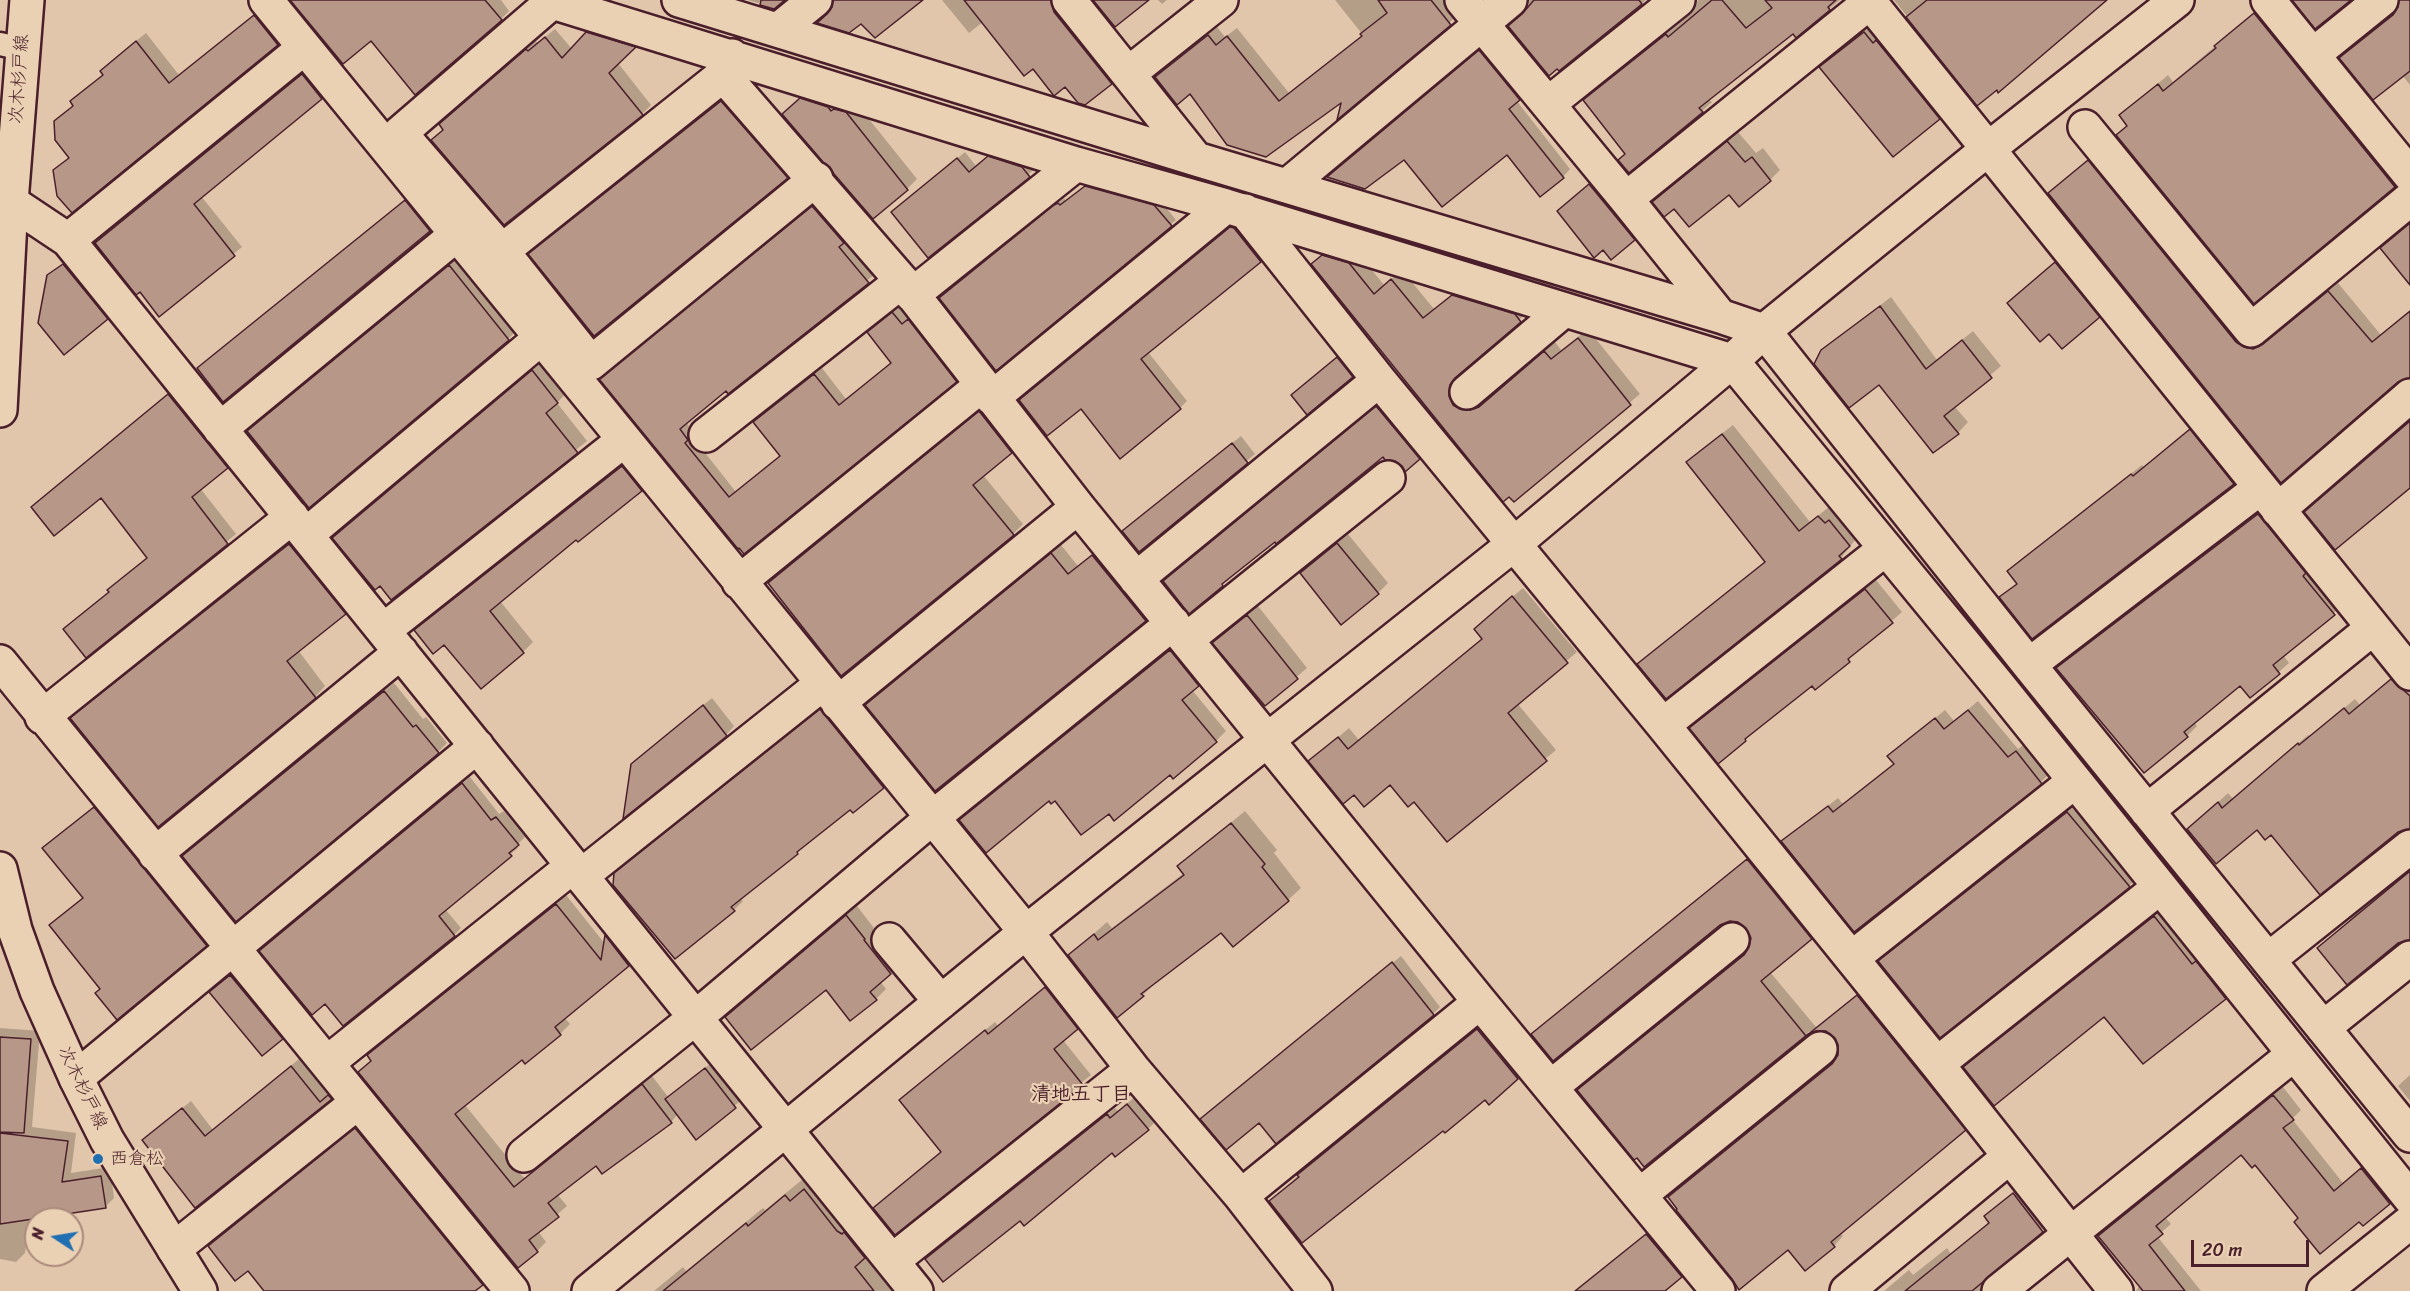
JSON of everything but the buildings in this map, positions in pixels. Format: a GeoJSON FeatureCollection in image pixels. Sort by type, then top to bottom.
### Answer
{"type":"FeatureCollection","features":[{"type":"Feature","properties":{"kind":"street","name":"次木杉戸線"},"geometry":{"type":"LineString","coordinates":[[0,410],[11,202],[11,47],[27,0]]}},
{"type":"Feature","properties":{"kind":"street"},"geometry":{"type":"LineString","coordinates":[[266,0],[1026,932],[1133,1069],[1240,1196],[1315,1291]]}},
{"type":"Feature","properties":{"kind":"street"},"geometry":{"type":"LineString","coordinates":[[679,0],[1764,331],[2029,665],[2410,1135]]}},
{"type":"Feature","properties":{"kind":"street"},"geometry":{"type":"LineString","coordinates":[[778,30],[815,0]]}},
{"type":"Feature","properties":{"kind":"street"},"geometry":{"type":"LineString","coordinates":[[1069,0],[1196,159]]}},
{"type":"Feature","properties":{"kind":"street"},"geometry":{"type":"LineString","coordinates":[[1128,74],[1221,0]]}},
{"type":"Feature","properties":{"kind":"street"},"geometry":{"type":"LineString","coordinates":[[1288,185],[1472,12],[1510,0]]}},
{"type":"Feature","properties":{"kind":"street"},"geometry":{"type":"LineString","coordinates":[[1548,104],[1678,0]]}},
{"type":"Feature","properties":{"kind":"street"},"geometry":{"type":"LineString","coordinates":[[589,1291],[1026,932],[1514,544],[1732,361],[1764,331],[1988,149],[2177,0]]}},
{"type":"Feature","properties":{"kind":"street"},"geometry":{"type":"LineString","coordinates":[[2268,0],[2410,175]]}},
{"type":"Feature","properties":{"kind":"street"},"geometry":{"type":"LineString","coordinates":[[2314,54],[2381,0]]}},
{"type":"Feature","properties":{"kind":"street"},"geometry":{"type":"LineString","coordinates":[[816,179],[591,363],[502,251],[399,133],[549,1],[728,66],[1236,208],[1732,361],[2410,1198]]}},
{"type":"Feature","properties":{"kind":"street"},"geometry":{"type":"LineString","coordinates":[[1626,199],[1879,4],[1988,149],[2410,673]]}},
{"type":"Feature","properties":{"kind":"street"},"geometry":{"type":"LineString","coordinates":[[1472,12],[1720,316]]}},
{"type":"Feature","properties":{"kind":"street"},"geometry":{"type":"LineString","coordinates":[[68,240],[304,48]]}},
{"type":"Feature","properties":{"kind":"street"},"geometry":{"type":"LineString","coordinates":[[728,66],[816,179],[907,288],[1078,507],[1480,1002],[1640,1195],[1711,1288]]}},
{"type":"Feature","properties":{"kind":"street"},"geometry":{"type":"LineString","coordinates":[[502,251],[728,66]]}},
{"type":"Feature","properties":{"kind":"street"},"geometry":{"type":"LineString","coordinates":[[2085,127],[2251,330],[2410,199]]}},
{"type":"Feature","properties":{"kind":"street"},"geometry":{"type":"LineString","coordinates":[[706,435],[1076,164]]}},
{"type":"Feature","properties":{"kind":"street"},"geometry":{"type":"LineString","coordinates":[[11,202],[68,240],[916,1291]]}},
{"type":"Feature","properties":{"kind":"street"},"geometry":{"type":"LineString","coordinates":[[1236,208],[1663,725],[1937,1064],[2116,1291]]}},
{"type":"Feature","properties":{"kind":"street"},"geometry":{"type":"LineString","coordinates":[[739,582],[987,391],[1236,208]]}},
{"type":"Feature","properties":{"kind":"street"},"geometry":{"type":"LineString","coordinates":[[220,429],[456,235]]}},
{"type":"Feature","properties":{"kind":"street"},"geometry":{"type":"LineString","coordinates":[[1467,392],[1564,310]]}},
{"type":"Feature","properties":{"kind":"street"},"geometry":{"type":"LineString","coordinates":[[42,717],[299,526],[540,338]]}},
{"type":"Feature","properties":{"kind":"street"},"geometry":{"type":"LineString","coordinates":[[1136,579],[1379,380]]}},
{"type":"Feature","properties":{"kind":"street"},"geometry":{"type":"LineString","coordinates":[[2029,665],[2269,499],[2410,396]]}},
{"type":"Feature","properties":{"kind":"street"},"geometry":{"type":"LineString","coordinates":[[155,854],[393,641],[624,440]]}},
{"type":"Feature","properties":{"kind":"street"},"geometry":{"type":"LineString","coordinates":[[524,1155],[695,1018],[932,818],[1388,478]]}},
{"type":"Feature","properties":{"kind":"street"},"geometry":{"type":"LineString","coordinates":[[327,1064],[577,871],[830,693],[1078,507]]}},
{"type":"Feature","properties":{"kind":"street"},"geometry":{"type":"LineString","coordinates":[[1663,725],[1884,549]]}},
{"type":"Feature","properties":{"kind":"street"},"geometry":{"type":"LineString","coordinates":[[2147,811],[2373,628]]}},
{"type":"Feature","properties":{"kind":"street"},"geometry":{"type":"LineString","coordinates":[[0,662],[42,717],[512,1291]]}},
{"type":"Feature","properties":{"kind":"street"},"geometry":{"type":"LineString","coordinates":[[76,1078],[477,746]]}},
{"type":"Feature","properties":{"kind":"street"},"geometry":{"type":"LineString","coordinates":[[1852,958],[2075,782]]}},
{"type":"Feature","properties":{"kind":"street"},"geometry":{"type":"LineString","coordinates":[[2268,960],[2410,847]]}},
{"type":"Feature","properties":{"kind":"street","name":"次木杉戸線"},"geometry":{"type":"LineString","coordinates":[[0,869],[15,930],[37,991],[76,1078],[107,1140],[200,1291]]}},
{"type":"Feature","properties":{"kind":"street"},"geometry":{"type":"LineString","coordinates":[[1937,1064],[2160,887]]}},
{"type":"Feature","properties":{"kind":"street"},"geometry":{"type":"LineString","coordinates":[[889,940],[940,1002]]}},
{"type":"Feature","properties":{"kind":"street"},"geometry":{"type":"LineString","coordinates":[[1551,1087],[1732,940]]}},
{"type":"Feature","properties":{"kind":"street"},"geometry":{"type":"LineString","coordinates":[[2323,1028],[2410,958]]}},
{"type":"Feature","properties":{"kind":"street"},"geometry":{"type":"LineString","coordinates":[[1240,1196],[1480,1002]]}},
{"type":"Feature","properties":{"kind":"street"},"geometry":{"type":"LineString","coordinates":[[1640,1195],[1820,1049]]}},
{"type":"Feature","properties":{"kind":"street"},"geometry":{"type":"LineString","coordinates":[[1998,1291],[2294,1054]]}},
{"type":"Feature","properties":{"kind":"street"},"geometry":{"type":"LineString","coordinates":[[892,1261],[1133,1069]]}},
{"type":"Feature","properties":{"kind":"street"},"geometry":{"type":"LineString","coordinates":[[174,1249],[358,1102]]}},
{"type":"Feature","properties":{"kind":"street"},"geometry":{"type":"LineString","coordinates":[[1847,1291],[2009,1157]]}},
{"type":"Feature","properties":{"kind":"street"},"geometry":{"type":"LineString","coordinates":[[2324,1291],[2410,1222]]}},
{"type":"Feature","properties":{"kind":"place","name":"西倉松"},"geometry":{"type":"Point","coordinates":[98,1159]}},
{"type":"Feature","properties":{"kind":"district","name":"清地五丁目"},"geometry":{"type":"Point","coordinates":[1081,1095]}}]}
